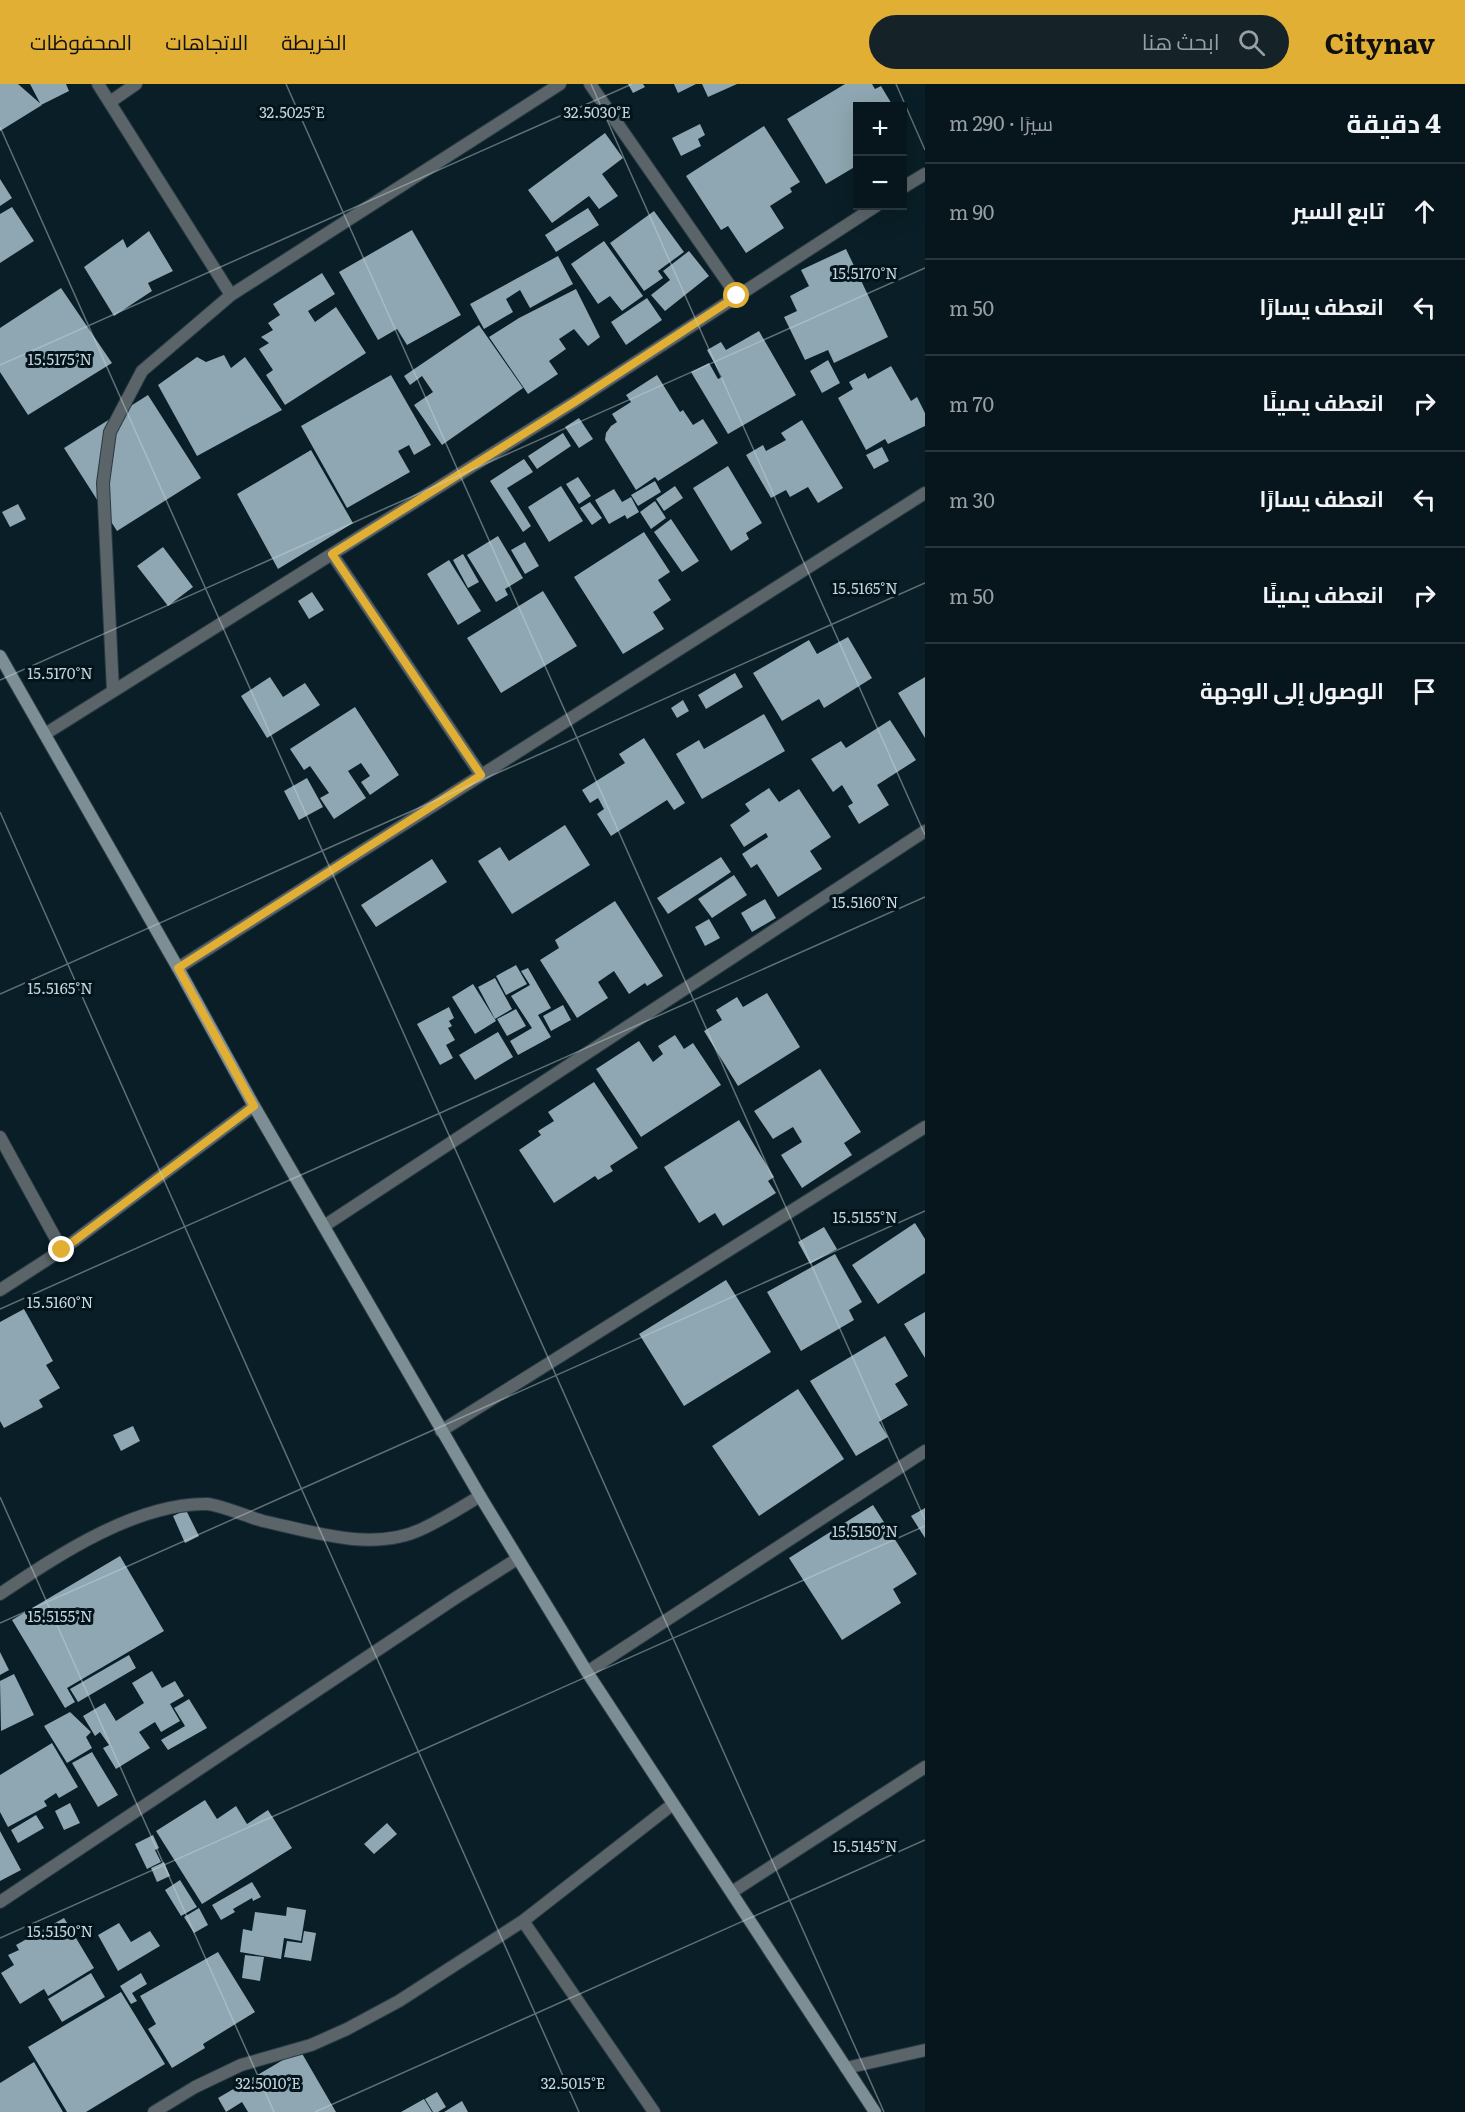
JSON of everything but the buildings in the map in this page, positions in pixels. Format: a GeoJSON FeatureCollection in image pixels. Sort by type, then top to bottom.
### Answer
{"type":"FeatureCollection","features":[{"type":"Feature","properties":{"kind":"street"},"geometry":{"type":"LineString","coordinates":[[98,84],[231,295]]}},
{"type":"Feature","properties":{"kind":"street"},"geometry":{"type":"LineString","coordinates":[[110,102],[136,84]]}},
{"type":"Feature","properties":{"kind":"street"},"geometry":{"type":"LineString","coordinates":[[113,691],[103,483],[110,432],[141,371],[231,295],[560,84]]}},
{"type":"Feature","properties":{"kind":"street"},"geometry":{"type":"LineString","coordinates":[[590,84],[737,296]]}},
{"type":"Feature","properties":{"kind":"street"},"geometry":{"type":"LineString","coordinates":[[907,185],[925,174]]}},
{"type":"Feature","properties":{"kind":"street"},"geometry":{"type":"LineString","coordinates":[[45,734],[576,401],[870,210]]}},
{"type":"Feature","properties":{"kind":"street"},"geometry":{"type":"LineString","coordinates":[[178,968],[925,493]]}},
{"type":"Feature","properties":{"kind":"street"},"geometry":{"type":"LineString","coordinates":[[332,554],[481,775]]}},
{"type":"Feature","properties":{"kind":"street"},"geometry":{"type":"LineString","coordinates":[[0,656],[254,1106],[517,1559],[587,1672],[874,2112]]}},
{"type":"Feature","properties":{"kind":"street"},"geometry":{"type":"LineString","coordinates":[[324,1226],[925,831]]}},
{"type":"Feature","properties":{"kind":"street"},"geometry":{"type":"LineString","coordinates":[[0,1290],[62,1250],[254,1106]]}},
{"type":"Feature","properties":{"kind":"street"},"geometry":{"type":"LineString","coordinates":[[441,1431],[925,1127]]}},
{"type":"Feature","properties":{"kind":"street"},"geometry":{"type":"LineString","coordinates":[[0,1137],[62,1250]]}},
{"type":"Feature","properties":{"kind":"street"},"geometry":{"type":"LineString","coordinates":[[587,1672],[925,1451]]}},
{"type":"Feature","properties":{"kind":"street"},"geometry":{"type":"LineString","coordinates":[[0,1594],[83,1541],[164,1510],[208,1504],[248,1517],[327,1536],[369,1539],[399,1537],[423,1529],[480,1497]]}},
{"type":"Feature","properties":{"kind":"street"},"geometry":{"type":"LineString","coordinates":[[0,1902],[517,1559]]}},
{"type":"Feature","properties":{"kind":"street"},"geometry":{"type":"LineString","coordinates":[[732,1892],[925,1767]]}},
{"type":"Feature","properties":{"kind":"street"},"geometry":{"type":"LineString","coordinates":[[154,2112],[195,2087],[241,2065],[311,2045],[399,2001],[523,1921],[673,1804]]}},
{"type":"Feature","properties":{"kind":"street"},"geometry":{"type":"LineString","coordinates":[[523,1921],[650,2111]]}},
{"type":"Feature","properties":{"kind":"street"},"geometry":{"type":"LineString","coordinates":[[846,2068],[925,2050]]}},
{"type":"Feature","properties":{"kind":"route"},"geometry":{"type":"LineString","coordinates":[[62,1250],[254,1106],[178,968],[481,775],[332,554],[576,401],[737,296]]}}]}
